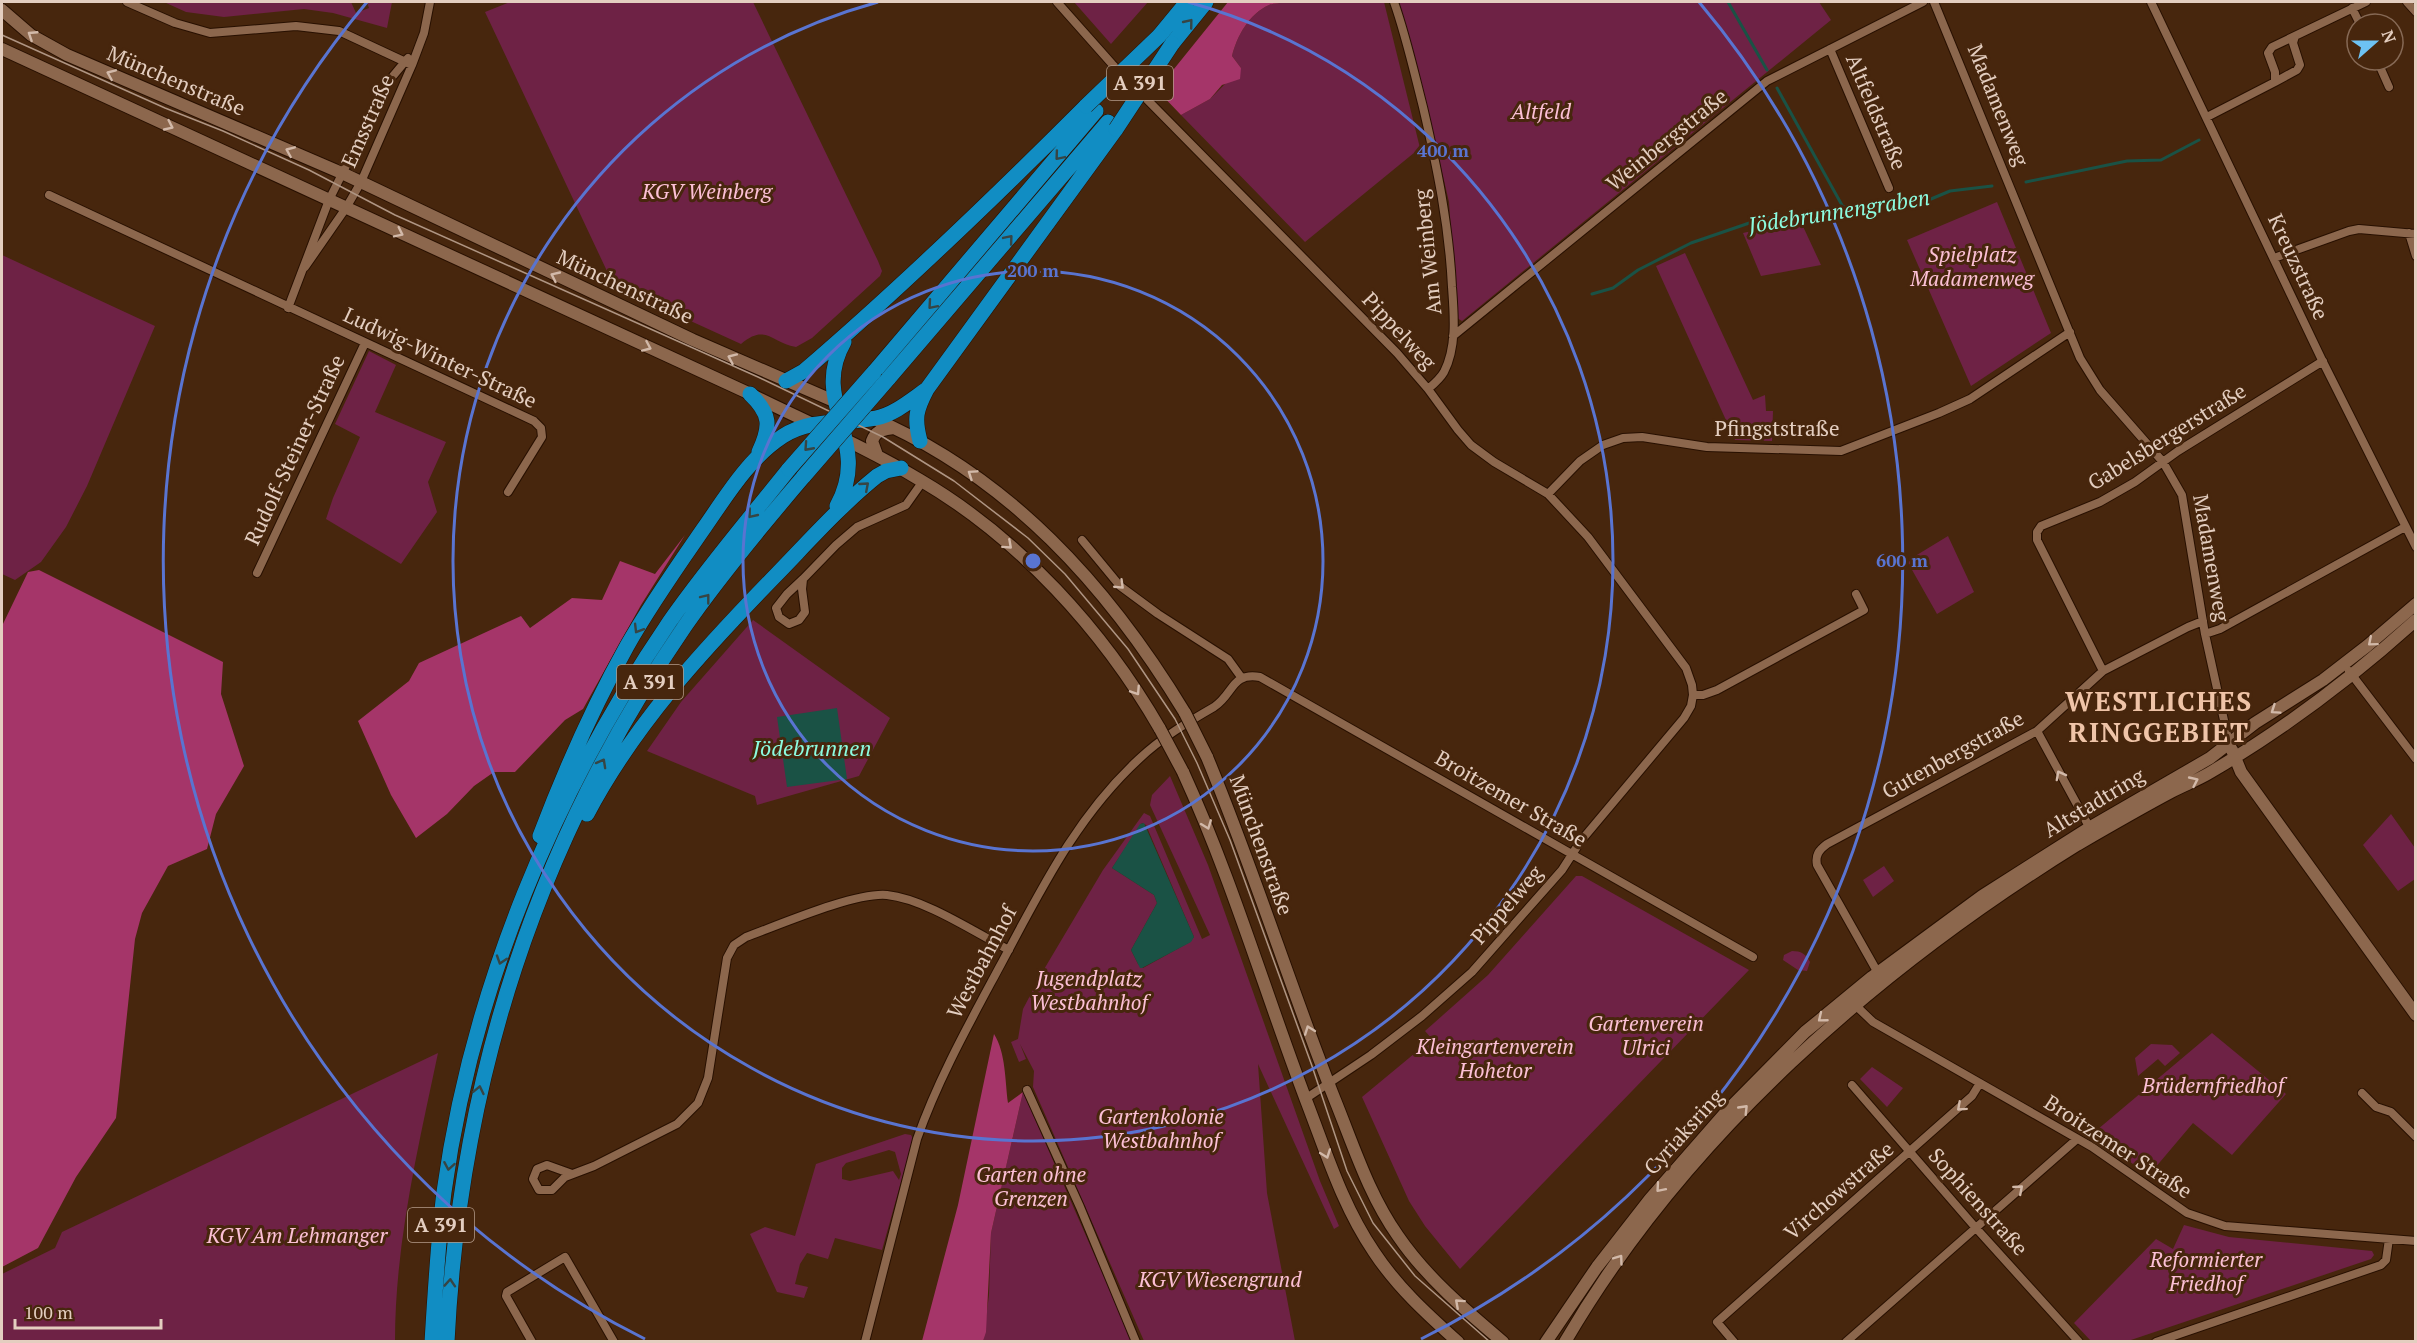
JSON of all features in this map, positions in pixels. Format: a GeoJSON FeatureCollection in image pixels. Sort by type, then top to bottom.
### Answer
{"type":"FeatureCollection","features":[{"type":"Feature","properties":{"kind":"highway","name":"A 391"},"geometry":{"type":"LineString","coordinates":[[1165,40],[1187,2]]}},
{"type":"Feature","properties":{"kind":"highway","name":"A 391"},"geometry":{"type":"LineString","coordinates":[[447,1341],[455,1234],[470,1134],[527,908],[603,760],[685,626],[881,375],[1165,40],[1206,2]]}},
{"type":"Feature","properties":{"kind":"highway"},"geometry":{"type":"LineString","coordinates":[[920,441],[915,423],[917,409],[927,389],[1102,117],[1165,40]]}},
{"type":"Feature","properties":{"kind":"highway"},"geometry":{"type":"LineString","coordinates":[[786,381],[804,371],[850,331],[990,203],[1102,117]]}},
{"type":"Feature","properties":{"kind":"highway"},"geometry":{"type":"LineString","coordinates":[[833,514],[849,478],[847,440],[835,402],[832,382],[835,357],[850,331]]}},
{"type":"Feature","properties":{"kind":"highway","name":"A 391"},"geometry":{"type":"LineString","coordinates":[[432,1341],[444,1192],[460,1109],[487,1005],[527,908],[563,807],[590,754],[670,621],[789,468],[881,375]]}},
{"type":"Feature","properties":{"kind":"highway"},"geometry":{"type":"LineString","coordinates":[[758,455],[788,433],[813,424],[874,419],[889,414],[927,389]]}},
{"type":"Feature","properties":{"kind":"highway"},"geometry":{"type":"LineString","coordinates":[[527,908],[527,868],[566,768],[608,684],[628,645],[675,570],[729,492],[758,455],[765,440],[768,421],[764,409],[750,394]]}},
{"type":"Feature","properties":{"kind":"highway"},"geometry":{"type":"LineString","coordinates":[[527,908],[601,788],[655,709],[711,642],[833,514],[877,476],[886,471],[901,468]]}},
{"type":"Feature","properties":{"kind":"main road","name":"Münchenstraße"},"geometry":{"type":"LineString","coordinates":[[2,10],[25,30],[67,55],[344,174],[528,263],[874,419],[920,441],[995,490],[1067,554],[1122,618],[1151,657],[1185,713],[1207,757],[1329,1085],[1376,1200],[1398,1237],[1436,1282],[1503,1341]]}},
{"type":"Feature","properties":{"kind":"main road","name":"Münchenstraße"},"geometry":{"type":"LineString","coordinates":[[2,49],[847,440],[923,481],[997,536],[1065,600],[1106,648],[1160,729],[1183,772],[1226,875],[1334,1176],[1370,1246],[1414,1302],[1458,1341]]}},
{"type":"Feature","properties":{"kind":"main road"},"geometry":{"type":"LineString","coordinates":[[877,455],[872,441],[874,436],[878,431],[893,428]]}},
{"type":"Feature","properties":{"kind":"main road","name":"Altstadtring"},"geometry":{"type":"LineString","coordinates":[[1882,978],[1983,896],[2210,758],[2229,742],[2348,669],[2415,603]]}},
{"type":"Feature","properties":{"kind":"main road","name":"Altstadtring"},"geometry":{"type":"LineString","coordinates":[[2092,831],[2234,758],[2415,620]]}},
{"type":"Feature","properties":{"kind":"main road","name":"Madamenweg"},"geometry":{"type":"LineString","coordinates":[[2229,742],[2241,772],[2415,1015]]}},
{"type":"Feature","properties":{"kind":"main road","name":"Cyriaksring"},"geometry":{"type":"LineString","coordinates":[[1546,1341],[1597,1267],[1688,1156],[1788,1047],[1882,978]]}},
{"type":"Feature","properties":{"kind":"main road","name":"Cyriaksring"},"geometry":{"type":"LineString","coordinates":[[1565,1341],[1618,1259],[1694,1164],[1749,1104],[1852,1002]]}},
{"type":"Feature","properties":{"kind":"street"},"geometry":{"type":"LineString","coordinates":[[127,2],[175,23],[210,33],[296,26],[339,31],[409,63]]}},
{"type":"Feature","properties":{"kind":"street","name":"Emsstraße"},"geometry":{"type":"LineString","coordinates":[[346,208],[361,182],[409,63],[419,46],[430,2]]}},
{"type":"Feature","properties":{"kind":"street","name":"Pippelweg"},"geometry":{"type":"LineString","coordinates":[[1057,2],[1112,64],[1387,343],[1428,389],[1471,445],[1494,462],[1548,494],[1588,537],[1680,657],[1690,677],[1693,694],[1691,706],[1684,718],[1571,854],[1562,870],[1508,933],[1458,985],[1422,1016],[1329,1085],[1305,1099]]}},
{"type":"Feature","properties":{"kind":"street","name":"Am Weinberg"},"geometry":{"type":"LineString","coordinates":[[1394,2],[1410,55],[1445,205],[1451,259],[1453,336],[1443,374],[1428,389]]}},
{"type":"Feature","properties":{"kind":"street","name":"Weinbergstraße"},"geometry":{"type":"LineString","coordinates":[[1453,336],[1767,81],[1923,2]]}},
{"type":"Feature","properties":{"kind":"street","name":"Madamenweg"},"geometry":{"type":"LineString","coordinates":[[1934,2],[2080,358],[2093,380],[2163,462],[2178,487],[2184,503],[2205,634],[2229,742]]}},
{"type":"Feature","properties":{"kind":"street","name":"Kreuzstraße"},"geometry":{"type":"LineString","coordinates":[[2151,2],[2415,547]]}},
{"type":"Feature","properties":{"kind":"street"},"geometry":{"type":"LineString","coordinates":[[2275,82],[2270,50],[2366,2]]}},
{"type":"Feature","properties":{"kind":"street"},"geometry":{"type":"LineString","coordinates":[[2407,2],[2415,12]]}},
{"type":"Feature","properties":{"kind":"street"},"geometry":{"type":"LineString","coordinates":[[2352,8],[2354,12]]}},
{"type":"Feature","properties":{"kind":"street"},"geometry":{"type":"LineString","coordinates":[[2207,117],[2297,70],[2300,65],[2293,43],[2295,36]]}},
{"type":"Feature","properties":{"kind":"street","name":"Altfeldstraße"},"geometry":{"type":"LineString","coordinates":[[1830,49],[1889,188]]}},
{"type":"Feature","properties":{"kind":"street","name":"Emsstraße"},"geometry":{"type":"LineString","coordinates":[[344,174],[388,81],[409,63]]}},
{"type":"Feature","properties":{"kind":"street"},"geometry":{"type":"LineString","coordinates":[[2382,72],[2389,87]]}},
{"type":"Feature","properties":{"kind":"street"},"geometry":{"type":"LineString","coordinates":[[288,308],[329,200],[344,174]]}},
{"type":"Feature","properties":{"kind":"street","name":"Ludwig-Winter-Straße"},"geometry":{"type":"LineString","coordinates":[[49,195],[539,424],[542,433],[538,446],[508,492]]}},
{"type":"Feature","properties":{"kind":"street"},"geometry":{"type":"LineString","coordinates":[[305,267],[346,208]]}},
{"type":"Feature","properties":{"kind":"street"},"geometry":{"type":"LineString","coordinates":[[2274,258],[2359,229],[2412,233],[2415,256]]}},
{"type":"Feature","properties":{"kind":"street","name":"Pfingststraße"},"geometry":{"type":"LineString","coordinates":[[1548,494],[1580,460],[1603,445],[1623,438],[1642,437],[1707,447],[1841,451],[1939,414],[1970,399],[2070,332]]}},
{"type":"Feature","properties":{"kind":"street","name":"Rudolf-Steiner-Straße"},"geometry":{"type":"LineString","coordinates":[[257,573],[365,343]]}},
{"type":"Feature","properties":{"kind":"street","name":"Gabelsbergerstraße"},"geometry":{"type":"LineString","coordinates":[[2103,671],[2037,540],[2037,532],[2046,523],[2109,497],[2323,361]]}},
{"type":"Feature","properties":{"kind":"street"},"geometry":{"type":"LineString","coordinates":[[803,579],[805,612],[799,620],[789,624],[779,617],[776,608],[787,594],[857,527],[906,505],[923,481]]}},
{"type":"Feature","properties":{"kind":"street"},"geometry":{"type":"LineString","coordinates":[[2205,634],[2220,629],[2405,528]]}},
{"type":"Feature","properties":{"kind":"street","name":"Broitzemer Straße"},"geometry":{"type":"LineString","coordinates":[[1082,540],[1120,585],[1158,614],[1228,659],[1245,676],[1260,677],[1753,957]]}},
{"type":"Feature","properties":{"kind":"street"},"geometry":{"type":"LineString","coordinates":[[1693,694],[1703,695],[1717,690],[1864,610],[1856,594]]}},
{"type":"Feature","properties":{"kind":"street","name":"Gutenbergstraße"},"geometry":{"type":"LineString","coordinates":[[1882,978],[1817,865],[1818,853],[1827,844],[2037,731],[2103,671],[2203,621]]}},
{"type":"Feature","properties":{"kind":"street"},"geometry":{"type":"LineString","coordinates":[[2348,669],[2415,759]]}},
{"type":"Feature","properties":{"kind":"street","name":"Westbahnhof"},"geometry":{"type":"LineString","coordinates":[[865,1341],[928,1108],[1061,853],[1114,785],[1140,757],[1217,705],[1245,676]]}},
{"type":"Feature","properties":{"kind":"street"},"geometry":{"type":"LineString","coordinates":[[2037,731],[2092,831]]}},
{"type":"Feature","properties":{"kind":"street"},"geometry":{"type":"LineString","coordinates":[[572,1173],[594,1166],[677,1124],[698,1103],[708,1078],[727,958],[734,945],[746,937],[857,898],[880,894],[922,904],[1009,950]]}},
{"type":"Feature","properties":{"kind":"street","name":"Broitzemer Straße"},"geometry":{"type":"LineString","coordinates":[[1852,1002],[1873,1022],[2077,1139],[2187,1213],[2224,1226],[2415,1241]]}},
{"type":"Feature","properties":{"kind":"street","name":"Virchowstraße"},"geometry":{"type":"LineString","coordinates":[[1734,1341],[1717,1322],[1910,1153],[1972,1096],[1980,1083]]}},
{"type":"Feature","properties":{"kind":"street","name":"Sophienstraße"},"geometry":{"type":"LineString","coordinates":[[1852,1085],[1975,1227],[2079,1341]]}},
{"type":"Feature","properties":{"kind":"street"},"geometry":{"type":"LineString","coordinates":[[1028,1090],[1136,1341]]}},
{"type":"Feature","properties":{"kind":"street"},"geometry":{"type":"LineString","coordinates":[[2362,1093],[2376,1107],[2391,1112],[2415,1137]]}},
{"type":"Feature","properties":{"kind":"street"},"geometry":{"type":"LineString","coordinates":[[1846,1341],[2077,1139]]}},
{"type":"Feature","properties":{"kind":"street"},"geometry":{"type":"LineString","coordinates":[[2156,1341],[2382,1265],[2386,1260],[2389,1239]]}},
{"type":"Feature","properties":{"kind":"street"},"geometry":{"type":"LineString","coordinates":[[532,1341],[506,1296],[507,1292],[565,1257],[614,1341]]}},
{"type":"Feature","properties":{"kind":"green space"},"geometry":{"type":"Polygon","coordinates":[[[164,2],[351,2],[356,13],[369,8],[367,2],[392,2],[387,28],[333,13],[304,9],[224,17],[186,12],[164,2]]]}},
{"type":"Feature","properties":{"kind":"green space","name":"KGV Weinberg"},"geometry":{"type":"Polygon","coordinates":[[[510,2],[753,2],[878,261],[882,271],[880,276],[812,338],[796,347],[763,335],[757,335],[741,344],[614,286],[485,12],[510,2]]]}},
{"type":"Feature","properties":{"kind":"green space"},"geometry":{"type":"Polygon","coordinates":[[[1074,2],[1148,2],[1111,44],[1074,2]]]}},
{"type":"Feature","properties":{"kind":"green space"},"geometry":{"type":"Polygon","coordinates":[[[1384,2],[1420,148],[1305,242],[1181,115],[1210,99],[1241,68],[1232,56],[1245,26],[1262,9],[1271,4],[1384,2]]]}},
{"type":"Feature","properties":{"kind":"green space","name":"Altfeld"},"geometry":{"type":"Polygon","coordinates":[[[1397,2],[1819,2],[1831,20],[1462,321],[1457,318],[1449,202],[1424,95],[1397,2]]]}},
{"type":"Feature","properties":{"kind":"green space","name":"Spielplatz Madamenweg"},"geometry":{"type":"Polygon","coordinates":[[[1997,202],[2051,333],[1971,386],[1907,240],[1997,202]]]}},
{"type":"Feature","properties":{"kind":"green space"},"geometry":{"type":"Polygon","coordinates":[[[1800,220],[1821,265],[1761,276],[1743,233],[1800,220]]]}},
{"type":"Feature","properties":{"kind":"green space"},"geometry":{"type":"Polygon","coordinates":[[[1685,253],[1753,400],[1765,395],[1766,411],[1773,411],[1772,441],[1735,440],[1656,266],[1685,253]]]}},
{"type":"Feature","properties":{"kind":"green space"},"geometry":{"type":"Polygon","coordinates":[[[2,255],[155,326],[87,486],[66,527],[41,562],[15,580],[2,574],[2,255]]]}},
{"type":"Feature","properties":{"kind":"green space"},"geometry":{"type":"Polygon","coordinates":[[[369,351],[396,365],[375,412],[446,442],[428,482],[437,512],[401,564],[326,519],[360,437],[335,424],[369,351]]]}},
{"type":"Feature","properties":{"kind":"green space"},"geometry":{"type":"Polygon","coordinates":[[[1948,536],[1974,592],[1937,614],[1907,561],[1948,536]]]}},
{"type":"Feature","properties":{"kind":"green space"},"geometry":{"type":"Polygon","coordinates":[[[753,620],[890,718],[859,776],[757,805],[755,796],[647,751],[681,702],[753,620]]]}},
{"type":"Feature","properties":{"kind":"green space"},"geometry":{"type":"Polygon","coordinates":[[[1170,776],[1208,865],[1320,1181],[1339,1226],[1334,1229],[1258,1064],[1267,1193],[1295,1341],[1144,1341],[1033,1087],[1034,1071],[1020,1044],[1026,1059],[1019,1062],[1011,1042],[1018,1039],[1023,1009],[1043,971],[1103,870],[1144,813],[1150,816],[1202,939],[1210,935],[1150,805],[1152,795],[1170,776]],[[1142,823],[1112,868],[1154,895],[1157,903],[1131,950],[1138,964],[1143,968],[1190,942],[1194,937],[1146,825],[1142,823]]]}},
{"type":"Feature","properties":{"kind":"green space"},"geometry":{"type":"Polygon","coordinates":[[[2391,814],[2415,848],[2415,879],[2398,891],[2363,845],[2391,814]]]}},
{"type":"Feature","properties":{"kind":"green space"},"geometry":{"type":"Polygon","coordinates":[[[1884,866],[1894,881],[1873,897],[1863,880],[1884,866]]]}},
{"type":"Feature","properties":{"kind":"green space","name":"Kleingartenverein Hohetor"},"geometry":{"type":"Polygon","coordinates":[[[1576,876],[1582,876],[1749,970],[1460,1269],[1425,1226],[1409,1201],[1362,1097],[1432,1039],[1425,1031],[1488,975],[1576,876]]]}},
{"type":"Feature","properties":{"kind":"green space"},"geometry":{"type":"Polygon","coordinates":[[[1792,951],[1801,952],[1807,957],[1810,962],[1807,971],[1798,970],[1783,960],[1784,955],[1792,951]]]}},
{"type":"Feature","properties":{"kind":"green space","name":"Brüdernfriedhof"},"geometry":{"type":"Polygon","coordinates":[[[2212,1033],[2286,1094],[2232,1155],[2193,1123],[2149,1175],[2091,1135],[2212,1033]]]}},
{"type":"Feature","properties":{"kind":"green space"},"geometry":{"type":"Polygon","coordinates":[[[2151,1044],[2172,1045],[2180,1053],[2165,1066],[2158,1059],[2138,1076],[2135,1058],[2151,1044]]]}},
{"type":"Feature","properties":{"kind":"green space","name":"KGV Am Lehmanger"},"geometry":{"type":"Polygon","coordinates":[[[438,1053],[403,1232],[395,1341],[2,1341],[2,1274],[55,1248],[62,1232],[438,1053]]]}},
{"type":"Feature","properties":{"kind":"green space"},"geometry":{"type":"Polygon","coordinates":[[[1872,1067],[1903,1088],[1887,1107],[1860,1079],[1872,1067]]]}},
{"type":"Feature","properties":{"kind":"green space","name":"Garten ohne Grenzen"},"geometry":{"type":"Polygon","coordinates":[[[1023,1092],[1132,1341],[983,1342],[989,1295],[991,1233],[1023,1092]]]}},
{"type":"Feature","properties":{"kind":"green space"},"geometry":{"type":"Polygon","coordinates":[[[905,1134],[911,1135],[913,1139],[882,1250],[835,1238],[828,1259],[807,1253],[800,1264],[795,1284],[808,1287],[804,1298],[777,1292],[750,1234],[765,1227],[795,1236],[816,1164],[905,1134]],[[889,1150],[846,1163],[842,1168],[842,1179],[850,1181],[893,1171],[899,1180],[901,1174],[895,1152],[889,1150]]]}},
{"type":"Feature","properties":{"kind":"green space","name":"Reformierter Friedhof"},"geometry":{"type":"Polygon","coordinates":[[[2184,1225],[2229,1237],[2372,1251],[2374,1255],[2371,1259],[2128,1341],[2091,1341],[2074,1323],[2156,1239],[2173,1249],[2184,1225]]]}},
{"type":"Feature","properties":{"kind":"shaded area"},"geometry":{"type":"Polygon","coordinates":[[[1228,2],[1283,2],[1271,4],[1255,14],[1241,33],[1232,56],[1241,68],[1240,79],[1222,85],[1210,99],[1181,115],[1157,90],[1228,2]]]}},
{"type":"Feature","properties":{"kind":"shaded area"},"geometry":{"type":"Polygon","coordinates":[[[685,535],[641,605],[583,709],[565,720],[515,772],[494,772],[474,786],[447,814],[416,838],[391,795],[358,721],[409,681],[419,663],[521,616],[530,628],[572,598],[602,600],[620,561],[655,574],[685,535]]]}},
{"type":"Feature","properties":{"kind":"shaded area"},"geometry":{"type":"Polygon","coordinates":[[[39,570],[223,662],[221,694],[244,766],[216,814],[207,849],[168,866],[142,913],[135,939],[116,1118],[76,1177],[38,1248],[2,1267],[2,626],[28,572],[39,570]]]}},
{"type":"Feature","properties":{"kind":"shaded area"},"geometry":{"type":"Polygon","coordinates":[[[994,1034],[1003,1058],[1008,1103],[1023,1092],[991,1233],[986,1332],[983,1341],[922,1341],[958,1205],[994,1034]]]}},
{"type":"Feature","properties":{"kind":"water","name":"Jödebrunnen"},"geometry":{"type":"Polygon","coordinates":[[[837,708],[847,779],[787,787],[777,717],[837,708]]]}},
{"type":"Feature","properties":{"kind":"water"},"geometry":{"type":"Polygon","coordinates":[[[1144,823],[1194,937],[1191,942],[1140,968],[1131,950],[1157,903],[1154,895],[1112,868],[1140,824],[1144,823]]]}},
{"type":"Feature","properties":{"kind":"waterway"},"geometry":{"type":"LineString","coordinates":[[1728,2],[1767,70]]}},
{"type":"Feature","properties":{"kind":"waterway"},"geometry":{"type":"LineString","coordinates":[[1777,88],[1843,207]]}},
{"type":"Feature","properties":{"kind":"waterway","name":"Jödebrunnengraben"},"geometry":{"type":"LineString","coordinates":[[2026,182],[2127,161],[2161,160],[2199,140]]}},
{"type":"Feature","properties":{"kind":"waterway","name":"Jödebrunnengraben"},"geometry":{"type":"LineString","coordinates":[[1592,294],[1613,288],[1638,270],[1691,243],[1761,219],[1843,207],[1931,199],[1950,191],[1992,186]]}},
{"type":"Feature","properties":{"kind":"tram line"},"geometry":{"type":"LineString","coordinates":[[2,35],[309,170],[395,215],[758,377],[883,437],[954,481],[1028,538],[1065,574],[1128,649],[1175,719],[1197,763],[1230,840],[1312,1066],[1347,1171],[1373,1223],[1415,1276],[1490,1342]]}},
{"type":"Feature","properties":{"kind":"district","name":"WESTLICHES RINGGEBIET"},"geometry":{"type":"Point","coordinates":[2159,718]}},
{"type":"Feature","properties":{"kind":"park label","name":"Jugendplatz Westbahnhof"},"geometry":{"type":"Point","coordinates":[1089,991]}},
{"type":"Feature","properties":{"kind":"park label","name":"Gartenverein Ulrici"},"geometry":{"type":"Point","coordinates":[1646,1036]}},
{"type":"Feature","properties":{"kind":"park label","name":"Gartenkolonie Westbahnhof"},"geometry":{"type":"Point","coordinates":[1161,1129]}},
{"type":"Feature","properties":{"kind":"park label","name":"KGV Wiesengrund"},"geometry":{"type":"Point","coordinates":[1220,1280]}}]}
